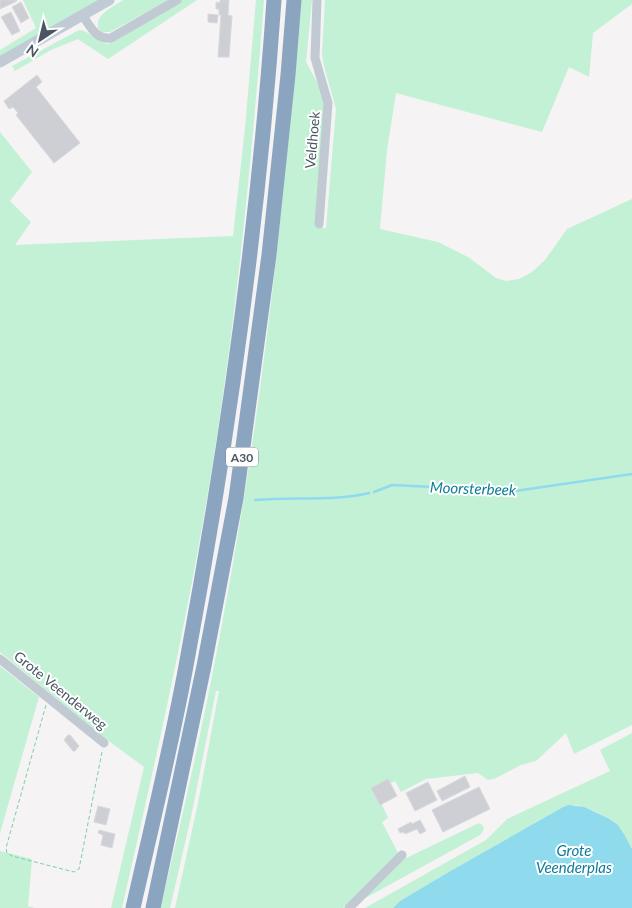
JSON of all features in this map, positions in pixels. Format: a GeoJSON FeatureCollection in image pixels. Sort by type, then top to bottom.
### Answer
{"type":"FeatureCollection","features":[{"type":"Feature","properties":{"kind":"highway","name":"A30"},"geometry":{"type":"LineString","coordinates":[[134,908],[188,658],[217,496],[250,252],[269,72],[274,0]]}},
{"type":"Feature","properties":{"kind":"highway","name":"A30"},"geometry":{"type":"LineString","coordinates":[[153,908],[204,666],[236,498],[269,255],[294,0]]}},
{"type":"Feature","properties":{"kind":"street"},"geometry":{"type":"LineString","coordinates":[[0,62],[109,0]]}},
{"type":"Feature","properties":{"kind":"street"},"geometry":{"type":"LineString","coordinates":[[83,16],[98,36],[104,39],[110,38],[177,0]]}},
{"type":"Feature","properties":{"kind":"street","name":"Veldhoek"},"geometry":{"type":"LineString","coordinates":[[317,0],[315,58],[328,103],[319,224]]}},
{"type":"Feature","properties":{"kind":"street","name":"Grote Veenderweg"},"geometry":{"type":"LineString","coordinates":[[0,659],[104,743]]}},
{"type":"Feature","properties":{"kind":"street"},"geometry":{"type":"LineString","coordinates":[[349,908],[402,855]]}},
{"type":"Feature","properties":{"kind":"path"},"geometry":{"type":"LineString","coordinates":[[48,697],[6,848],[7,853],[12,856],[74,872],[79,869],[104,743]]}},
{"type":"Feature","properties":{"kind":"green space"},"geometry":{"type":"Polygon","coordinates":[[[23,0],[102,0],[0,59],[0,50],[36,28],[23,0]]]}},
{"type":"Feature","properties":{"kind":"green space"},"geometry":{"type":"Polygon","coordinates":[[[123,0],[169,0],[110,32],[102,32],[98,28],[100,18],[106,11],[123,0]]]}},
{"type":"Feature","properties":{"kind":"green space"},"geometry":{"type":"Polygon","coordinates":[[[181,0],[197,0],[108,59],[78,39],[51,50],[15,71],[12,66],[79,30],[108,44],[181,0]]]}},
{"type":"Feature","properties":{"kind":"green space"},"geometry":{"type":"Polygon","coordinates":[[[256,0],[264,0],[253,128],[225,383],[205,510],[187,610],[122,908],[111,908],[144,767],[98,733],[0,652],[0,132],[32,172],[10,201],[31,222],[15,245],[233,236],[256,0]]]}},
{"type":"Feature","properties":{"kind":"green space"},"geometry":{"type":"Polygon","coordinates":[[[301,0],[312,0],[306,62],[318,84],[324,100],[326,113],[315,227],[326,228],[336,109],[322,54],[325,0],[632,0],[632,4],[593,33],[589,77],[569,67],[542,132],[396,93],[387,150],[380,229],[438,242],[468,257],[496,278],[506,281],[519,279],[532,272],[545,260],[567,229],[632,199],[632,725],[574,754],[566,733],[536,761],[521,765],[494,779],[488,780],[478,773],[426,779],[401,792],[395,781],[376,791],[388,818],[382,822],[398,853],[343,908],[175,908],[198,803],[219,691],[216,691],[191,817],[170,908],[160,908],[209,692],[248,473],[273,286],[301,0]]]}},
{"type":"Feature","properties":{"kind":"green space"},"geometry":{"type":"Polygon","coordinates":[[[0,666],[39,697],[0,833],[0,666]]]}},
{"type":"Feature","properties":{"kind":"green space"},"geometry":{"type":"Polygon","coordinates":[[[632,733],[632,849],[618,825],[608,818],[576,805],[563,807],[447,873],[400,901],[393,908],[365,908],[486,840],[507,819],[610,771],[600,750],[632,733]]]}},
{"type":"Feature","properties":{"kind":"green space"},"geometry":{"type":"Polygon","coordinates":[[[479,823],[484,829],[480,835],[360,901],[402,860],[479,823]]]}},
{"type":"Feature","properties":{"kind":"green space"},"geometry":{"type":"Polygon","coordinates":[[[0,851],[32,859],[28,906],[35,908],[0,908],[0,851]]]}},
{"type":"Feature","properties":{"kind":"water","name":"Grote Veenderplas"},"geometry":{"type":"Polygon","coordinates":[[[569,805],[584,807],[608,818],[618,825],[625,836],[632,849],[632,908],[393,908],[400,901],[447,873],[569,805]]]}},
{"type":"Feature","properties":{"kind":"building"},"geometry":{"type":"Polygon","coordinates":[[[0,0],[16,0],[17,1],[0,9],[0,0]]]}},
{"type":"Feature","properties":{"kind":"building"},"geometry":{"type":"Polygon","coordinates":[[[220,0],[229,0],[228,15],[232,16],[229,57],[218,57],[221,15],[219,15],[219,9],[216,9],[216,2],[220,3],[220,0]]]}},
{"type":"Feature","properties":{"kind":"building"},"geometry":{"type":"Polygon","coordinates":[[[21,2],[29,18],[21,23],[12,7],[21,2]]]}},
{"type":"Feature","properties":{"kind":"building"},"geometry":{"type":"Polygon","coordinates":[[[11,12],[20,31],[12,35],[1,17],[11,12]]]}},
{"type":"Feature","properties":{"kind":"building"},"geometry":{"type":"Polygon","coordinates":[[[208,14],[218,15],[217,23],[208,22],[208,14]]]}},
{"type":"Feature","properties":{"kind":"building"},"geometry":{"type":"Polygon","coordinates":[[[37,75],[42,82],[36,87],[80,143],[54,163],[16,115],[18,113],[13,107],[9,109],[4,101],[37,75]]]}},
{"type":"Feature","properties":{"kind":"building"},"geometry":{"type":"Polygon","coordinates":[[[68,735],[79,746],[75,751],[64,740],[68,735]]]}},
{"type":"Feature","properties":{"kind":"building"},"geometry":{"type":"Polygon","coordinates":[[[465,776],[470,787],[442,801],[437,791],[465,776]]]}},
{"type":"Feature","properties":{"kind":"building"},"geometry":{"type":"Polygon","coordinates":[[[388,779],[397,796],[380,805],[371,788],[388,779]]]}},
{"type":"Feature","properties":{"kind":"building"},"geometry":{"type":"Polygon","coordinates":[[[428,782],[437,800],[415,811],[406,793],[428,782]]]}},
{"type":"Feature","properties":{"kind":"building"},"geometry":{"type":"Polygon","coordinates":[[[479,787],[490,809],[443,832],[432,810],[479,787]]]}},
{"type":"Feature","properties":{"kind":"building"},"geometry":{"type":"Polygon","coordinates":[[[98,806],[110,809],[106,825],[94,822],[98,806]]]}},
{"type":"Feature","properties":{"kind":"building"},"geometry":{"type":"Polygon","coordinates":[[[420,820],[426,831],[420,834],[417,829],[405,834],[404,832],[400,833],[398,829],[411,822],[412,824],[420,820]]]}},
{"type":"Feature","properties":{"kind":"building"},"geometry":{"type":"Polygon","coordinates":[[[99,830],[115,834],[112,848],[101,845],[103,835],[98,833],[99,830]]]}},
{"type":"Feature","properties":{"kind":"waterway","name":"Moorsterbeek"},"geometry":{"type":"LineString","coordinates":[[374,492],[392,485],[515,491],[632,474]]}},
{"type":"Feature","properties":{"kind":"waterway","name":"Moorsterbeek"},"geometry":{"type":"LineString","coordinates":[[255,500],[326,498],[369,493]]}}]}
